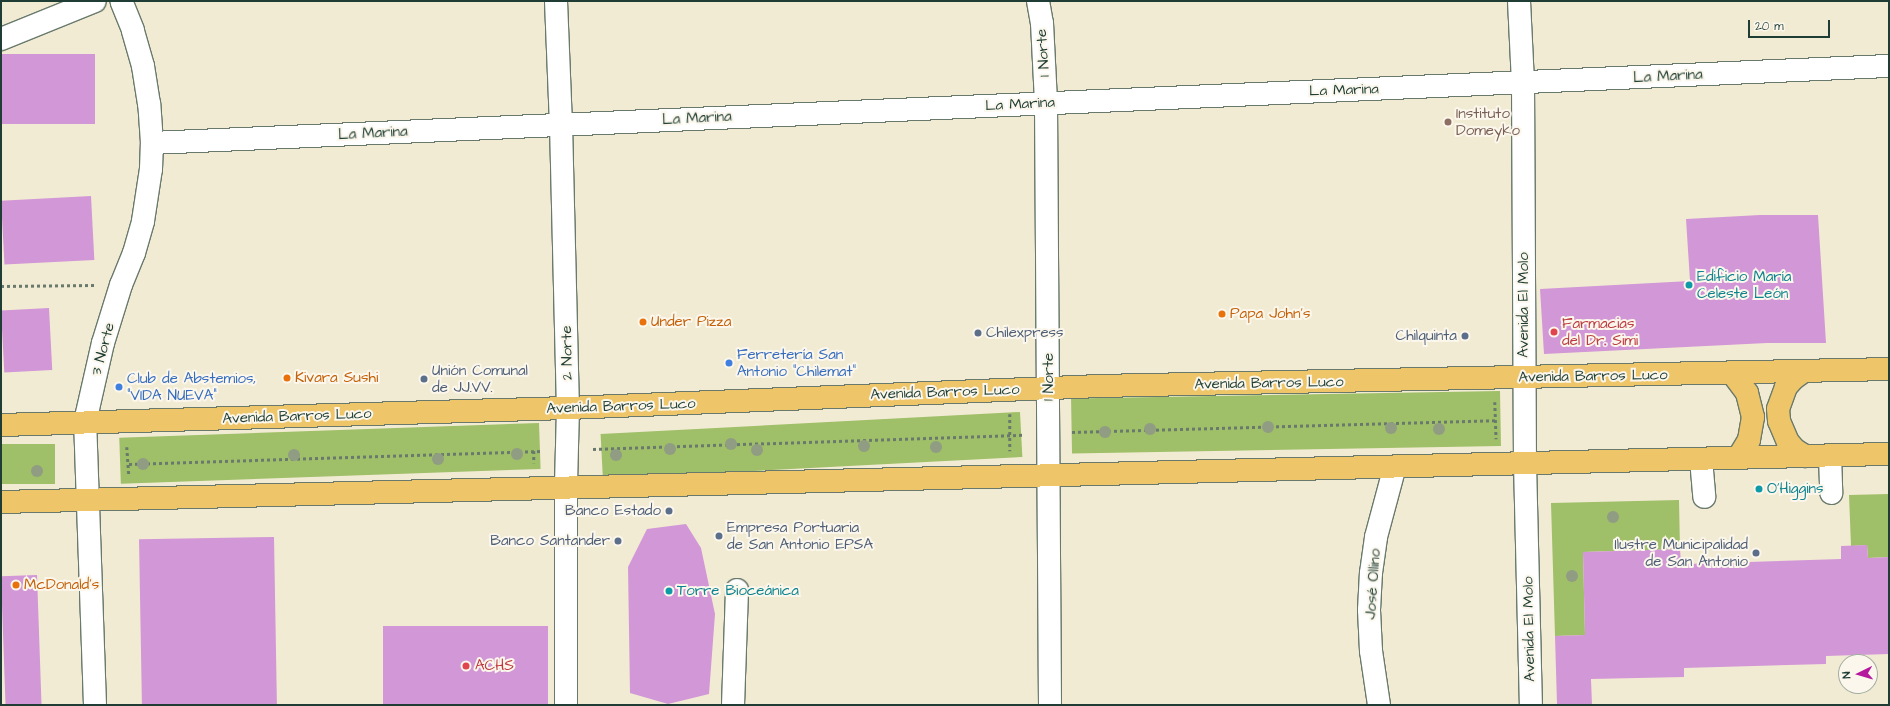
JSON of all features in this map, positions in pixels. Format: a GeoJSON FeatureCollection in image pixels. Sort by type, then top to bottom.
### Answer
{"type":"FeatureCollection","features":[{"type":"Feature","properties":{"kind":"main road","name":"Avenida Barros Luco"},"geometry":{"type":"LineString","coordinates":[[1,425],[568,408],[1049,388],[1889,369]]}},
{"type":"Feature","properties":{"kind":"main road"},"geometry":{"type":"LineString","coordinates":[[1804,371],[1794,378],[1786,387],[1778,409],[1779,422],[1788,442],[1795,450],[1805,456]]}},
{"type":"Feature","properties":{"kind":"main road"},"geometry":{"type":"LineString","coordinates":[[1732,373],[1748,393],[1753,417],[1749,440],[1738,458]]}},
{"type":"Feature","properties":{"kind":"main road"},"geometry":{"type":"LineString","coordinates":[[1,502],[1525,462],[1889,454]]}},
{"type":"Feature","properties":{"kind":"street"},"geometry":{"type":"LineString","coordinates":[[1,39],[95,1]]}},
{"type":"Feature","properties":{"kind":"street","name":"3 Norte"},"geometry":{"type":"LineString","coordinates":[[95,705],[85,422],[103,343],[121,285],[134,254],[143,221],[148,195],[152,143],[149,104],[143,66],[133,30],[121,1]]}},
{"type":"Feature","properties":{"kind":"street","name":"2 Norte"},"geometry":{"type":"LineString","coordinates":[[556,1],[561,124],[568,408],[566,487],[566,705]]}},
{"type":"Feature","properties":{"kind":"street","name":"1 Norte"},"geometry":{"type":"LineString","coordinates":[[1038,1],[1042,22],[1046,103],[1050,475],[1050,705]]}},
{"type":"Feature","properties":{"kind":"street","name":"Avenida El Molo"},"geometry":{"type":"LineString","coordinates":[[1519,1],[1523,82],[1525,462],[1531,705]]}},
{"type":"Feature","properties":{"kind":"street","name":"La Marina"},"geometry":{"type":"LineString","coordinates":[[152,143],[1889,66]]}},
{"type":"Feature","properties":{"kind":"street"},"geometry":{"type":"LineString","coordinates":[[1830,456],[1831,493]]}},
{"type":"Feature","properties":{"kind":"street"},"geometry":{"type":"LineString","coordinates":[[1701,459],[1704,497]]}},
{"type":"Feature","properties":{"kind":"street","name":"José Ollino"},"geometry":{"type":"LineString","coordinates":[[1379,705],[1371,651],[1369,610],[1371,573],[1376,537],[1395,466]]}},
{"type":"Feature","properties":{"kind":"street"},"geometry":{"type":"LineString","coordinates":[[734,705],[737,590]]}},
{"type":"Feature","properties":{"kind":"path"},"geometry":{"type":"LineString","coordinates":[[1,286],[121,285]]}},
{"type":"Feature","properties":{"kind":"path"},"geometry":{"type":"LineString","coordinates":[[1494,378],[1496,463]]}},
{"type":"Feature","properties":{"kind":"path"},"geometry":{"type":"LineString","coordinates":[[1010,390],[1011,476]]}},
{"type":"Feature","properties":{"kind":"path"},"geometry":{"type":"LineString","coordinates":[[128,464],[1495,420]]}},
{"type":"Feature","properties":{"kind":"path"},"geometry":{"type":"LineString","coordinates":[[126,421],[131,499]]}},
{"type":"Feature","properties":{"kind":"green space"},"geometry":{"type":"Polygon","coordinates":[[[1500,391],[1501,446],[1072,453],[1071,398],[1500,391]]]}},
{"type":"Feature","properties":{"kind":"green space"},"geometry":{"type":"Polygon","coordinates":[[[1020,412],[1022,457],[603,479],[601,434],[1020,412]]]}},
{"type":"Feature","properties":{"kind":"green space"},"geometry":{"type":"Polygon","coordinates":[[[539,423],[541,469],[121,484],[119,438],[539,423]]]}},
{"type":"Feature","properties":{"kind":"green space"},"geometry":{"type":"Polygon","coordinates":[[[1,444],[55,444],[55,484],[1,484],[1,444]]]}},
{"type":"Feature","properties":{"kind":"green space"},"geometry":{"type":"Polygon","coordinates":[[[1889,494],[1889,557],[1868,558],[1867,545],[1851,546],[1849,495],[1889,494]]]}},
{"type":"Feature","properties":{"kind":"green space"},"geometry":{"type":"Polygon","coordinates":[[[1679,500],[1680,549],[1583,552],[1585,635],[1555,636],[1551,503],[1679,500]]]}},
{"type":"Feature","properties":{"kind":"building"},"geometry":{"type":"Polygon","coordinates":[[[1,54],[95,54],[95,124],[1,124],[1,54]]]}},
{"type":"Feature","properties":{"kind":"building"},"geometry":{"type":"Polygon","coordinates":[[[91,196],[94,260],[4,265],[1,201],[91,196]]]}},
{"type":"Feature","properties":{"kind":"building","name":"Edificio María Celeste León"},"geometry":{"type":"Polygon","coordinates":[[[1760,215],[1818,215],[1826,343],[1767,343],[1544,354],[1540,289],[1690,281],[1686,219],[1760,215]]]}},
{"type":"Feature","properties":{"kind":"building"},"geometry":{"type":"Polygon","coordinates":[[[49,308],[52,370],[4,372],[1,311],[49,308]]]}},
{"type":"Feature","properties":{"kind":"building","name":"Torre Bioceánica"},"geometry":{"type":"Polygon","coordinates":[[[686,524],[701,548],[715,614],[709,694],[668,704],[630,693],[628,567],[647,529],[686,524]]]}},
{"type":"Feature","properties":{"kind":"building"},"geometry":{"type":"Polygon","coordinates":[[[274,537],[277,705],[142,705],[139,539],[274,537]]]}},
{"type":"Feature","properties":{"kind":"building"},"geometry":{"type":"Polygon","coordinates":[[[1867,545],[1868,558],[1889,557],[1889,654],[1838,654],[1838,656],[1826,656],[1826,664],[1684,668],[1684,677],[1591,679],[1592,705],[1557,705],[1555,636],[1585,635],[1583,552],[1680,549],[1681,564],[1685,564],[1841,559],[1841,546],[1867,545]]]}},
{"type":"Feature","properties":{"kind":"building"},"geometry":{"type":"Polygon","coordinates":[[[37,575],[42,705],[6,705],[1,576],[37,575]]]}},
{"type":"Feature","properties":{"kind":"building","name":"ACHS"},"geometry":{"type":"Polygon","coordinates":[[[383,626],[548,626],[548,705],[383,705],[383,626]]]}},
{"type":"Feature","properties":{"kind":"place","name":"Instituto Domeyko"},"geometry":{"type":"Point","coordinates":[1448,122]}},
{"type":"Feature","properties":{"kind":"place","name":"Edificio María Celeste León"},"geometry":{"type":"Point","coordinates":[1689,285]}},
{"type":"Feature","properties":{"kind":"place","name":"Papa John's"},"geometry":{"type":"Point","coordinates":[1222,314]}},
{"type":"Feature","properties":{"kind":"place","name":"Under Pizza"},"geometry":{"type":"Point","coordinates":[643,322]}},
{"type":"Feature","properties":{"kind":"place","name":"Farmacias del Dr. Simi"},"geometry":{"type":"Point","coordinates":[1554,332]}},
{"type":"Feature","properties":{"kind":"place","name":"Chilexpress"},"geometry":{"type":"Point","coordinates":[978,333]}},
{"type":"Feature","properties":{"kind":"place","name":"Chilquinta"},"geometry":{"type":"Point","coordinates":[1465,336]}},
{"type":"Feature","properties":{"kind":"place","name":"Ferretería San Antonio \"Chilemat\""},"geometry":{"type":"Point","coordinates":[729,363]}},
{"type":"Feature","properties":{"kind":"place","name":"Kivara Sushi"},"geometry":{"type":"Point","coordinates":[287,378]}},
{"type":"Feature","properties":{"kind":"place","name":"Unión Comunal de JJ.VV."},"geometry":{"type":"Point","coordinates":[424,379]}},
{"type":"Feature","properties":{"kind":"place","name":"Club de Abstemios, \"VIDA NUEVA\""},"geometry":{"type":"Point","coordinates":[119,387]}},
{"type":"Feature","properties":{"kind":"place","name":"O'Higgins"},"geometry":{"type":"Point","coordinates":[1759,489]}},
{"type":"Feature","properties":{"kind":"place","name":"Banco Estado"},"geometry":{"type":"Point","coordinates":[669,511]}},
{"type":"Feature","properties":{"kind":"place","name":"Empresa Portuaria de San Antonio EPSA"},"geometry":{"type":"Point","coordinates":[719,536]}},
{"type":"Feature","properties":{"kind":"place","name":"Banco Santander"},"geometry":{"type":"Point","coordinates":[618,541]}},
{"type":"Feature","properties":{"kind":"place","name":"Ilustre Municipalidad de San Antonio"},"geometry":{"type":"Point","coordinates":[1756,553]}},
{"type":"Feature","properties":{"kind":"place","name":"McDonald's"},"geometry":{"type":"Point","coordinates":[16,585]}},
{"type":"Feature","properties":{"kind":"place","name":"Torre Bioceánica"},"geometry":{"type":"Point","coordinates":[669,591]}},
{"type":"Feature","properties":{"kind":"place","name":"ACHS"},"geometry":{"type":"Point","coordinates":[466,666]}}]}
